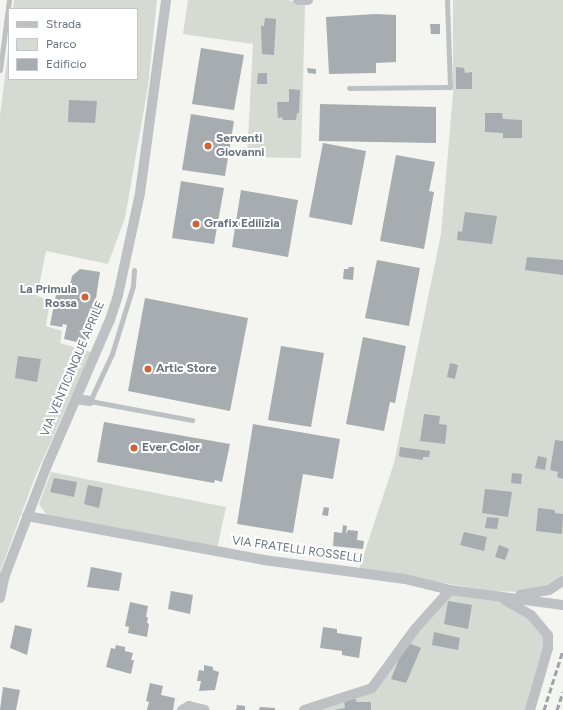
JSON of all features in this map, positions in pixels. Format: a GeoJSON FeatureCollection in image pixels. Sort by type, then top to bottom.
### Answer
{"type":"FeatureCollection","features":[{"type":"Feature","properties":{"kind":"street","name":"VIA VENTICINQUE APRILE"},"geometry":{"type":"LineString","coordinates":[[0,598],[5,575],[27,516],[110,320],[131,241],[166,0]]}},
{"type":"Feature","properties":{"kind":"street"},"geometry":{"type":"LineString","coordinates":[[298,0],[308,0]]}},
{"type":"Feature","properties":{"kind":"street"},"geometry":{"type":"LineString","coordinates":[[76,398],[90,401]]}},
{"type":"Feature","properties":{"kind":"street","name":"VIA FRATELLI ROSSELLI"},"geometry":{"type":"LineString","coordinates":[[27,516],[264,560],[405,579],[450,590],[563,605]]}},
{"type":"Feature","properties":{"kind":"street"},"geometry":{"type":"LineString","coordinates":[[492,595],[523,595],[549,590],[563,581]]}},
{"type":"Feature","properties":{"kind":"street"},"geometry":{"type":"LineString","coordinates":[[304,710],[372,688],[416,628],[450,590]]}},
{"type":"Feature","properties":{"kind":"street"},"geometry":{"type":"LineString","coordinates":[[492,595],[521,607],[542,624],[548,635],[548,648],[530,710]]}},
{"type":"Feature","properties":{"kind":"street"},"geometry":{"type":"LineString","coordinates":[[182,710],[189,706],[205,710]]}},
{"type":"Feature","properties":{"kind":"lane"},"geometry":{"type":"LineString","coordinates":[[0,70],[9,0]]}},
{"type":"Feature","properties":{"kind":"lane"},"geometry":{"type":"LineString","coordinates":[[349,88],[450,86],[447,0]]}},
{"type":"Feature","properties":{"kind":"lane"},"geometry":{"type":"LineString","coordinates":[[134,270],[133,286],[112,354],[90,401],[192,420]]}},
{"type":"Feature","properties":{"kind":"green space"},"geometry":{"type":"Polygon","coordinates":[[[14,0],[157,0],[148,86],[125,218],[108,264],[46,251],[37,296],[50,300],[46,326],[62,331],[60,343],[91,352],[35,477],[0,572],[0,116],[8,51],[8,80],[138,80],[138,8],[13,8],[14,0]]]}},
{"type":"Feature","properties":{"kind":"green space"},"geometry":{"type":"Polygon","coordinates":[[[188,0],[288,0],[305,5],[301,158],[247,157],[253,44],[183,34],[188,0]]]}},
{"type":"Feature","properties":{"kind":"green space"},"geometry":{"type":"Polygon","coordinates":[[[453,0],[563,0],[563,574],[558,581],[524,592],[492,591],[359,569],[394,463],[441,234],[453,94],[453,0]]]}},
{"type":"Feature","properties":{"kind":"green space"},"geometry":{"type":"Polygon","coordinates":[[[51,472],[226,507],[217,549],[48,517],[39,504],[51,472]]]}},
{"type":"Feature","properties":{"kind":"green space"},"geometry":{"type":"Polygon","coordinates":[[[451,593],[491,598],[520,610],[545,636],[545,648],[527,710],[314,710],[363,696],[451,593]]]}},
{"type":"Feature","properties":{"kind":"building"},"geometry":{"type":"Polygon","coordinates":[[[376,14],[396,15],[396,62],[376,63],[376,73],[329,74],[326,17],[376,14]]]}},
{"type":"Feature","properties":{"kind":"building"},"geometry":{"type":"Polygon","coordinates":[[[265,18],[276,19],[274,55],[262,54],[261,26],[264,26],[265,18]]]}},
{"type":"Feature","properties":{"kind":"building"},"geometry":{"type":"Polygon","coordinates":[[[430,24],[440,24],[440,34],[431,34],[430,24]]]}},
{"type":"Feature","properties":{"kind":"building"},"geometry":{"type":"Polygon","coordinates":[[[201,48],[244,55],[234,110],[192,104],[201,48]]]}},
{"type":"Feature","properties":{"kind":"building"},"geometry":{"type":"Polygon","coordinates":[[[456,67],[464,68],[465,73],[472,72],[472,89],[456,89],[456,67]]]}},
{"type":"Feature","properties":{"kind":"building"},"geometry":{"type":"Polygon","coordinates":[[[307,68],[316,69],[316,74],[308,73],[307,68]]]}},
{"type":"Feature","properties":{"kind":"building"},"geometry":{"type":"Polygon","coordinates":[[[258,73],[267,73],[267,84],[257,84],[258,73]]]}},
{"type":"Feature","properties":{"kind":"building"},"geometry":{"type":"Polygon","coordinates":[[[289,89],[300,90],[299,113],[297,113],[296,120],[283,120],[282,117],[278,118],[277,102],[289,102],[289,89]]]}},
{"type":"Feature","properties":{"kind":"building"},"geometry":{"type":"Polygon","coordinates":[[[69,100],[97,101],[95,123],[68,122],[69,100]]]}},
{"type":"Feature","properties":{"kind":"building"},"geometry":{"type":"Polygon","coordinates":[[[320,104],[436,107],[436,143],[319,141],[320,104]]]}},
{"type":"Feature","properties":{"kind":"building"},"geometry":{"type":"Polygon","coordinates":[[[485,113],[502,113],[503,119],[522,120],[522,138],[503,138],[503,133],[485,132],[485,113]]]}},
{"type":"Feature","properties":{"kind":"building","name":"Serventi Giovanni"},"geometry":{"type":"Polygon","coordinates":[[[191,114],[234,121],[225,176],[182,170],[191,114]]]}},
{"type":"Feature","properties":{"kind":"building"},"geometry":{"type":"Polygon","coordinates":[[[323,143],[366,151],[352,225],[309,217],[323,143]]]}},
{"type":"Feature","properties":{"kind":"building"},"geometry":{"type":"Polygon","coordinates":[[[396,155],[435,162],[429,191],[434,192],[424,249],[380,241],[396,155]]]}},
{"type":"Feature","properties":{"kind":"building","name":"Grafix Edilizia"},"geometry":{"type":"Polygon","coordinates":[[[181,181],[224,188],[214,244],[172,238],[181,181]]]}},
{"type":"Feature","properties":{"kind":"building"},"geometry":{"type":"Polygon","coordinates":[[[241,190],[298,200],[288,257],[232,247],[241,190]]]}},
{"type":"Feature","properties":{"kind":"building"},"geometry":{"type":"Polygon","coordinates":[[[465,212],[497,216],[492,244],[457,240],[458,231],[462,232],[465,212]]]}},
{"type":"Feature","properties":{"kind":"building"},"geometry":{"type":"Polygon","coordinates":[[[527,257],[563,260],[563,275],[525,270],[527,257]]]}},
{"type":"Feature","properties":{"kind":"building"},"geometry":{"type":"Polygon","coordinates":[[[377,260],[420,268],[409,326],[365,318],[377,260]]]}},
{"type":"Feature","properties":{"kind":"building"},"geometry":{"type":"Polygon","coordinates":[[[349,267],[354,267],[353,280],[343,279],[344,269],[348,269],[349,267]]]}},
{"type":"Feature","properties":{"kind":"building"},"geometry":{"type":"Polygon","coordinates":[[[80,269],[100,272],[95,304],[101,305],[91,333],[87,332],[85,344],[64,339],[67,325],[63,324],[62,327],[50,325],[56,295],[53,295],[54,289],[68,294],[72,276],[80,269]]]}},
{"type":"Feature","properties":{"kind":"building"},"geometry":{"type":"Polygon","coordinates":[[[145,298],[248,318],[230,411],[128,391],[145,298]]]}},
{"type":"Feature","properties":{"kind":"building"},"geometry":{"type":"Polygon","coordinates":[[[363,337],[406,346],[395,403],[390,402],[384,431],[346,424],[363,337]]]}},
{"type":"Feature","properties":{"kind":"building"},"geometry":{"type":"Polygon","coordinates":[[[281,346],[324,353],[311,427],[268,420],[281,346]]]}},
{"type":"Feature","properties":{"kind":"building"},"geometry":{"type":"Polygon","coordinates":[[[18,356],[41,359],[37,382],[15,378],[18,356]]]}},
{"type":"Feature","properties":{"kind":"building"},"geometry":{"type":"Polygon","coordinates":[[[450,363],[458,365],[455,379],[447,377],[450,363]]]}},
{"type":"Feature","properties":{"kind":"building"},"geometry":{"type":"Polygon","coordinates":[[[424,414],[440,416],[439,424],[447,425],[445,444],[420,441],[424,414]]]}},
{"type":"Feature","properties":{"kind":"building"},"geometry":{"type":"Polygon","coordinates":[[[104,422],[230,444],[222,482],[215,480],[214,483],[97,462],[104,422]]]}},
{"type":"Feature","properties":{"kind":"building"},"geometry":{"type":"Polygon","coordinates":[[[253,424],[340,439],[333,479],[303,474],[293,533],[237,524],[253,424]]]}},
{"type":"Feature","properties":{"kind":"building"},"geometry":{"type":"Polygon","coordinates":[[[555,440],[563,441],[563,479],[557,477],[558,472],[550,470],[555,440]]]}},
{"type":"Feature","properties":{"kind":"building"},"geometry":{"type":"Polygon","coordinates":[[[400,447],[430,451],[429,457],[423,457],[423,460],[399,456],[400,447]]]}},
{"type":"Feature","properties":{"kind":"building"},"geometry":{"type":"Polygon","coordinates":[[[538,456],[547,458],[545,470],[535,468],[538,456]]]}},
{"type":"Feature","properties":{"kind":"building"},"geometry":{"type":"Polygon","coordinates":[[[512,473],[522,474],[521,484],[511,483],[512,473]]]}},
{"type":"Feature","properties":{"kind":"building"},"geometry":{"type":"Polygon","coordinates":[[[54,478],[77,482],[74,497],[50,492],[54,478]]]}},
{"type":"Feature","properties":{"kind":"building"},"geometry":{"type":"Polygon","coordinates":[[[88,485],[103,488],[99,508],[84,504],[88,485]]]}},
{"type":"Feature","properties":{"kind":"building"},"geometry":{"type":"Polygon","coordinates":[[[485,489],[512,492],[508,517],[482,513],[485,489]]]}},
{"type":"Feature","properties":{"kind":"building"},"geometry":{"type":"Polygon","coordinates":[[[324,507],[329,508],[328,516],[322,515],[324,507]]]}},
{"type":"Feature","properties":{"kind":"building"},"geometry":{"type":"Polygon","coordinates":[[[538,508],[555,510],[555,513],[563,514],[562,534],[536,531],[538,508]]]}},
{"type":"Feature","properties":{"kind":"building"},"geometry":{"type":"Polygon","coordinates":[[[487,517],[499,518],[497,529],[485,528],[487,517]]]}},
{"type":"Feature","properties":{"kind":"building"},"geometry":{"type":"Polygon","coordinates":[[[343,525],[347,526],[346,534],[348,530],[358,531],[357,540],[364,541],[363,549],[333,546],[334,532],[342,533],[343,525]]]}},
{"type":"Feature","properties":{"kind":"building"},"geometry":{"type":"Polygon","coordinates":[[[464,532],[487,537],[484,551],[460,545],[464,532]]]}},
{"type":"Feature","properties":{"kind":"building"},"geometry":{"type":"Polygon","coordinates":[[[499,545],[509,549],[505,560],[495,557],[499,545]]]}},
{"type":"Feature","properties":{"kind":"building"},"geometry":{"type":"Polygon","coordinates":[[[91,567],[122,573],[119,591],[87,587],[91,567]]]}},
{"type":"Feature","properties":{"kind":"building"},"geometry":{"type":"Polygon","coordinates":[[[171,591],[193,595],[190,614],[168,609],[171,591]]]}},
{"type":"Feature","properties":{"kind":"building"},"geometry":{"type":"Polygon","coordinates":[[[448,601],[472,605],[468,629],[444,624],[448,601]]]}},
{"type":"Feature","properties":{"kind":"building"},"geometry":{"type":"Polygon","coordinates":[[[130,602],[148,606],[146,617],[148,617],[147,623],[149,624],[147,637],[128,633],[129,627],[125,626],[130,602]]]}},
{"type":"Feature","properties":{"kind":"building"},"geometry":{"type":"Polygon","coordinates":[[[15,625],[32,629],[27,655],[10,648],[15,625]]]}},
{"type":"Feature","properties":{"kind":"building"},"geometry":{"type":"Polygon","coordinates":[[[323,627],[337,629],[337,633],[362,637],[359,658],[342,655],[342,651],[320,648],[323,627]]]}},
{"type":"Feature","properties":{"kind":"building"},"geometry":{"type":"Polygon","coordinates":[[[434,632],[460,638],[458,650],[432,645],[434,632]]]}},
{"type":"Feature","properties":{"kind":"building"},"geometry":{"type":"Polygon","coordinates":[[[406,642],[421,648],[406,683],[391,679],[406,642]]]}},
{"type":"Feature","properties":{"kind":"building"},"geometry":{"type":"Polygon","coordinates":[[[116,645],[125,647],[125,651],[133,653],[131,660],[134,660],[131,674],[106,667],[111,648],[115,649],[116,645]]]}},
{"type":"Feature","properties":{"kind":"building"},"geometry":{"type":"Polygon","coordinates":[[[204,665],[213,667],[213,670],[219,672],[215,690],[199,691],[201,681],[197,681],[199,670],[204,671],[204,665]]]}},
{"type":"Feature","properties":{"kind":"building"},"geometry":{"type":"Polygon","coordinates":[[[150,683],[163,686],[161,695],[175,698],[173,710],[147,710],[149,702],[146,701],[150,683]]]}},
{"type":"Feature","properties":{"kind":"building"},"geometry":{"type":"Polygon","coordinates":[[[3,687],[20,690],[16,710],[0,710],[3,687]]]}},
{"type":"Feature","properties":{"kind":"building"},"geometry":{"type":"Polygon","coordinates":[[[356,699],[356,702],[371,702],[371,710],[334,710],[345,708],[344,700],[356,699]]]}},
{"type":"Feature","properties":{"kind":"building"},"geometry":{"type":"Polygon","coordinates":[[[237,705],[245,706],[245,710],[236,710],[237,705]]]}},
{"type":"Feature","properties":{"kind":"building"},"geometry":{"type":"Polygon","coordinates":[[[260,707],[275,708],[275,710],[259,710],[260,707]]]}},
{"type":"Feature","properties":{"kind":"railway"},"geometry":{"type":"LineString","coordinates":[[544,710],[563,650]]}},
{"type":"Feature","properties":{"kind":"railway"},"geometry":{"type":"LineString","coordinates":[[557,710],[563,692]]}},
{"type":"Feature","properties":{"kind":"place","name":"Serventi Giovanni"},"geometry":{"type":"Point","coordinates":[208,146]}},
{"type":"Feature","properties":{"kind":"place","name":"Grafix Edilizia"},"geometry":{"type":"Point","coordinates":[196,224]}},
{"type":"Feature","properties":{"kind":"place","name":"La Primula Rossa"},"geometry":{"type":"Point","coordinates":[85,297]}},
{"type":"Feature","properties":{"kind":"place","name":"Artic Store"},"geometry":{"type":"Point","coordinates":[148,369]}},
{"type":"Feature","properties":{"kind":"place","name":"Ever Color"},"geometry":{"type":"Point","coordinates":[134,448]}}]}
